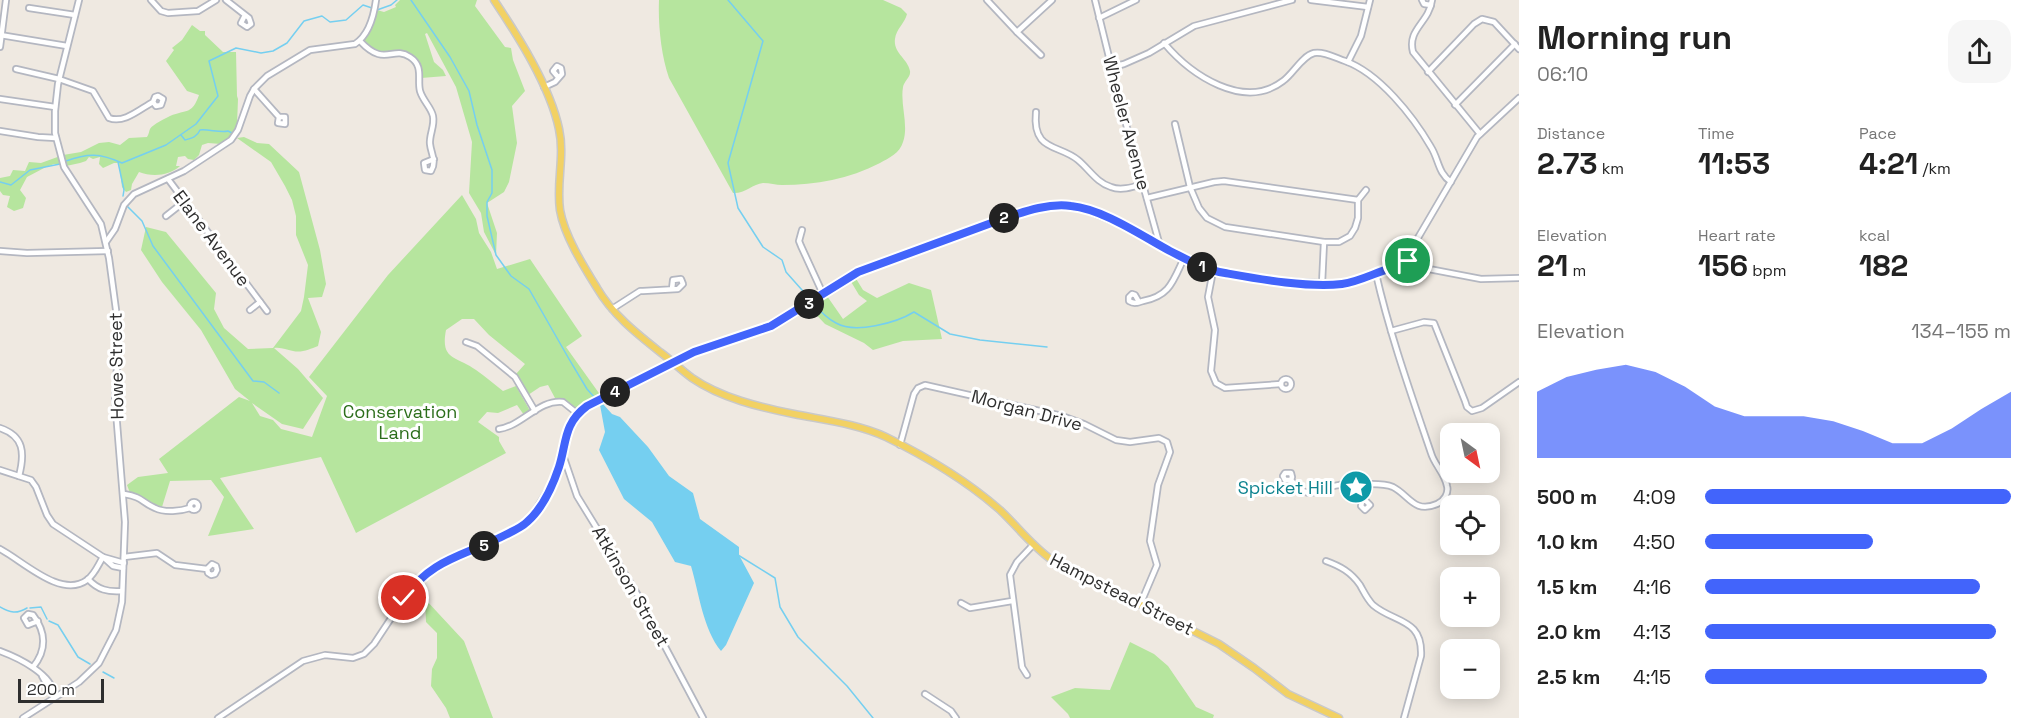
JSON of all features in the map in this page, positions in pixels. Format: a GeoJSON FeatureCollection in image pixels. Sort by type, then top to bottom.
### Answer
{"type":"FeatureCollection","features":[{"type":"Feature","properties":{"kind":"main road","name":"Hampstead Street"},"geometry":{"type":"LineString","coordinates":[[494,0],[519,37],[552,104],[559,128],[562,154],[560,199],[563,220],[586,269],[624,323],[698,382],[724,394],[763,407],[869,431],[900,445],[972,487],[1001,511],[1033,545],[1060,565],[1229,650],[1288,694],[1339,718]]}},
{"type":"Feature","properties":{"kind":"street","name":"Howe Street"},"geometry":{"type":"LineString","coordinates":[[23,718],[87,675],[106,652],[116,630],[122,591],[124,494],[115,399],[119,332],[108,251],[98,218],[64,167],[56,138],[55,107],[79,0]]}},
{"type":"Feature","properties":{"kind":"street"},"geometry":{"type":"LineString","coordinates":[[151,0],[161,11],[168,13],[198,11],[216,0]]}},
{"type":"Feature","properties":{"kind":"street"},"geometry":{"type":"LineString","coordinates":[[226,0],[245,15]]}},
{"type":"Feature","properties":{"kind":"street"},"geometry":{"type":"LineString","coordinates":[[106,242],[112,236],[120,211],[128,198],[184,171],[231,140],[238,130],[244,108],[254,89],[267,76],[311,50],[355,44],[360,41],[369,25],[376,0]]}},
{"type":"Feature","properties":{"kind":"street"},"geometry":{"type":"LineString","coordinates":[[987,0],[1041,55]]}},
{"type":"Feature","properties":{"kind":"street"},"geometry":{"type":"LineString","coordinates":[[1017,32],[1050,0]]}},
{"type":"Feature","properties":{"kind":"street","name":"Wheeler Avenue"},"geometry":{"type":"LineString","coordinates":[[1095,0],[1160,246]]}},
{"type":"Feature","properties":{"kind":"street"},"geometry":{"type":"LineString","coordinates":[[1100,18],[1134,0]]}},
{"type":"Feature","properties":{"kind":"street"},"geometry":{"type":"LineString","coordinates":[[1258,0],[1262,8]]}},
{"type":"Feature","properties":{"kind":"street"},"geometry":{"type":"LineString","coordinates":[[1112,67],[1137,59],[1204,22],[1244,14],[1292,0]]}},
{"type":"Feature","properties":{"kind":"street"},"geometry":{"type":"LineString","coordinates":[[1311,0],[1368,7]]}},
{"type":"Feature","properties":{"kind":"street"},"geometry":{"type":"LineString","coordinates":[[1348,62],[1361,36],[1370,0]]}},
{"type":"Feature","properties":{"kind":"street"},"geometry":{"type":"LineString","coordinates":[[1422,0],[1424,4],[1431,3],[1429,14],[1415,31],[1411,42],[1414,55],[1480,134]]}},
{"type":"Feature","properties":{"kind":"street"},"geometry":{"type":"LineString","coordinates":[[0,47],[4,3]]}},
{"type":"Feature","properties":{"kind":"street"},"geometry":{"type":"LineString","coordinates":[[29,8],[75,15]]}},
{"type":"Feature","properties":{"kind":"street"},"geometry":{"type":"LineString","coordinates":[[1428,72],[1474,24],[1482,19],[1494,22],[1519,49]]}},
{"type":"Feature","properties":{"kind":"street"},"geometry":{"type":"LineString","coordinates":[[1,35],[67,46]]}},
{"type":"Feature","properties":{"kind":"street"},"geometry":{"type":"LineString","coordinates":[[360,41],[368,50],[377,55],[405,55],[417,64],[420,71],[420,92],[433,116],[430,141],[434,159]]}},
{"type":"Feature","properties":{"kind":"street"},"geometry":{"type":"LineString","coordinates":[[1164,43],[1178,59],[1191,69],[1224,87],[1239,92],[1263,91],[1278,85],[1305,58],[1315,53],[1348,62],[1368,74],[1393,96],[1430,145],[1441,173],[1451,182]]}},
{"type":"Feature","properties":{"kind":"street"},"geometry":{"type":"LineString","coordinates":[[1455,105],[1515,44]]}},
{"type":"Feature","properties":{"kind":"street"},"geometry":{"type":"LineString","coordinates":[[16,69],[60,79],[93,91],[109,118],[113,120],[123,119],[153,102]]}},
{"type":"Feature","properties":{"kind":"street"},"geometry":{"type":"LineString","coordinates":[[544,87],[555,82],[558,77]]}},
{"type":"Feature","properties":{"kind":"street"},"geometry":{"type":"LineString","coordinates":[[254,89],[279,117]]}},
{"type":"Feature","properties":{"kind":"street"},"geometry":{"type":"LineString","coordinates":[[1408,265],[1412,248],[1480,134],[1519,98]]}},
{"type":"Feature","properties":{"kind":"street"},"geometry":{"type":"LineString","coordinates":[[0,99],[55,107]]}},
{"type":"Feature","properties":{"kind":"street"},"geometry":{"type":"LineString","coordinates":[[1036,112],[1038,131],[1045,143],[1078,160],[1103,184],[1118,189],[1143,184]]}},
{"type":"Feature","properties":{"kind":"street"},"geometry":{"type":"LineString","coordinates":[[1175,124],[1191,188],[1202,214],[1225,227],[1324,242],[1342,242],[1352,234],[1358,218],[1358,200],[1366,190]]}},
{"type":"Feature","properties":{"kind":"street"},"geometry":{"type":"LineString","coordinates":[[0,131],[56,138]]}},
{"type":"Feature","properties":{"kind":"street","name":"Elane Avenue"},"geometry":{"type":"LineString","coordinates":[[168,178],[267,311]]}},
{"type":"Feature","properties":{"kind":"street"},"geometry":{"type":"LineString","coordinates":[[1147,198],[1224,182],[1358,200]]}},
{"type":"Feature","properties":{"kind":"street"},"geometry":{"type":"LineString","coordinates":[[166,216],[185,201]]}},
{"type":"Feature","properties":{"kind":"street"},"geometry":{"type":"LineString","coordinates":[[218,718],[303,661],[325,655],[353,658],[367,652],[411,588],[432,569],[453,557],[480,548],[528,522],[552,484],[566,433],[578,414],[589,405],[705,347],[771,326],[858,272],[997,220],[1036,208],[1065,206],[1086,209],[1213,271],[1276,280],[1322,284],[1348,283],[1395,267],[1408,265],[1481,279],[1519,278]]}},
{"type":"Feature","properties":{"kind":"street"},"geometry":{"type":"LineString","coordinates":[[802,230],[799,241],[823,294]]}},
{"type":"Feature","properties":{"kind":"street"},"geometry":{"type":"LineString","coordinates":[[1322,284],[1324,242]]}},
{"type":"Feature","properties":{"kind":"street"},"geometry":{"type":"LineString","coordinates":[[0,251],[27,253],[108,251]]}},
{"type":"Feature","properties":{"kind":"street"},"geometry":{"type":"LineString","coordinates":[[1139,302],[1153,299],[1164,293],[1173,283],[1184,258]]}},
{"type":"Feature","properties":{"kind":"street"},"geometry":{"type":"LineString","coordinates":[[1213,271],[1208,302],[1215,330],[1211,371],[1214,381],[1218,386],[1225,388],[1281,384]]}},
{"type":"Feature","properties":{"kind":"street"},"geometry":{"type":"LineString","coordinates":[[1291,480],[1298,488],[1310,493],[1321,492],[1337,485],[1365,484],[1392,487],[1410,502],[1421,506],[1438,504],[1447,493],[1446,482],[1432,457],[1376,274]]}},
{"type":"Feature","properties":{"kind":"street"},"geometry":{"type":"LineString","coordinates":[[612,309],[640,291],[672,289]]}},
{"type":"Feature","properties":{"kind":"street"},"geometry":{"type":"LineString","coordinates":[[250,310],[260,302]]}},
{"type":"Feature","properties":{"kind":"street"},"geometry":{"type":"LineString","coordinates":[[1392,331],[1427,322],[1434,323],[1465,401],[1471,410],[1476,411],[1482,408],[1519,382]]}},
{"type":"Feature","properties":{"kind":"street"},"geometry":{"type":"LineString","coordinates":[[466,342],[477,346],[515,376],[535,411]]}},
{"type":"Feature","properties":{"kind":"street","name":"Morgan Drive"},"geometry":{"type":"LineString","coordinates":[[900,445],[914,394],[918,388],[925,385],[1062,416],[1116,440],[1130,442],[1157,438],[1163,440],[1168,444],[1170,452],[1158,485],[1150,541],[1157,565],[1140,605]]}},
{"type":"Feature","properties":{"kind":"street"},"geometry":{"type":"LineString","coordinates":[[499,429],[508,428],[549,403],[557,401],[568,404],[578,414]]}},
{"type":"Feature","properties":{"kind":"street"},"geometry":{"type":"LineString","coordinates":[[0,428],[14,434],[20,442],[19,476]]}},
{"type":"Feature","properties":{"kind":"street","name":"Atkinson Street"},"geometry":{"type":"LineString","coordinates":[[562,452],[577,496],[636,592],[704,718]]}},
{"type":"Feature","properties":{"kind":"street"},"geometry":{"type":"LineString","coordinates":[[0,470],[28,479],[36,487],[53,524],[103,557],[124,562],[157,554],[175,565],[207,569]]}},
{"type":"Feature","properties":{"kind":"street"},"geometry":{"type":"LineString","coordinates":[[1365,484],[1365,500]]}},
{"type":"Feature","properties":{"kind":"street"},"geometry":{"type":"LineString","coordinates":[[124,494],[140,497],[155,508],[164,510],[190,508]]}},
{"type":"Feature","properties":{"kind":"street"},"geometry":{"type":"LineString","coordinates":[[1028,675],[1022,667],[1010,575],[1017,562],[1033,545]]}},
{"type":"Feature","properties":{"kind":"street"},"geometry":{"type":"LineString","coordinates":[[0,549],[26,567],[63,586],[78,585],[88,579],[103,557]]}},
{"type":"Feature","properties":{"kind":"street"},"geometry":{"type":"LineString","coordinates":[[1326,561],[1347,571],[1373,605],[1408,623],[1418,636],[1422,656],[1404,718]]}},
{"type":"Feature","properties":{"kind":"street"},"geometry":{"type":"LineString","coordinates":[[88,579],[102,590],[122,591]]}},
{"type":"Feature","properties":{"kind":"street"},"geometry":{"type":"LineString","coordinates":[[961,603],[970,608],[1012,601]]}},
{"type":"Feature","properties":{"kind":"street"},"geometry":{"type":"LineString","coordinates":[[33,667],[40,659],[44,646],[43,633],[38,621]]}},
{"type":"Feature","properties":{"kind":"street"},"geometry":{"type":"LineString","coordinates":[[0,651],[33,667],[55,696]]}},
{"type":"Feature","properties":{"kind":"street"},"geometry":{"type":"LineString","coordinates":[[925,694],[951,711],[956,718]]}},
{"type":"Feature","properties":{"kind":"green space"},"geometry":{"type":"Polygon","coordinates":[[[400,0],[477,0],[475,6],[505,47],[511,48],[513,60],[525,91],[512,106],[517,143],[509,182],[504,192],[487,203],[497,233],[496,255],[484,232],[481,213],[469,193],[472,142],[456,87],[427,33],[425,34],[434,62],[446,76],[421,78],[418,62],[414,58],[402,53],[380,53],[365,43],[377,10],[384,12],[396,7],[395,5],[400,0]]]}},
{"type":"Feature","properties":{"kind":"green space"},"geometry":{"type":"Polygon","coordinates":[[[659,0],[883,0],[901,8],[907,14],[897,32],[895,44],[907,63],[910,73],[903,87],[905,135],[902,146],[894,155],[880,163],[844,177],[807,184],[763,183],[733,193],[669,78],[661,39],[659,0]]]}},
{"type":"Feature","properties":{"kind":"green space"},"geometry":{"type":"Polygon","coordinates":[[[192,25],[200,31],[205,31],[205,35],[223,52],[236,52],[238,99],[237,125],[233,134],[221,144],[202,145],[199,155],[194,160],[185,156],[178,157],[176,166],[180,166],[171,172],[149,175],[139,172],[131,190],[126,192],[122,187],[119,163],[103,168],[99,164],[100,157],[93,159],[89,157],[86,161],[66,166],[54,164],[27,177],[20,190],[26,198],[23,208],[14,211],[7,207],[10,196],[3,195],[0,191],[0,178],[10,176],[13,170],[25,171],[29,162],[41,163],[63,155],[81,152],[99,143],[109,142],[120,145],[129,138],[147,137],[150,129],[157,123],[191,109],[199,95],[187,91],[166,61],[174,50],[172,48],[182,40],[192,25]]]}},
{"type":"Feature","properties":{"kind":"green space","name":"Conservation Land"},"geometry":{"type":"Polygon","coordinates":[[[244,137],[257,143],[269,144],[299,172],[320,250],[326,284],[322,297],[308,298],[321,332],[318,346],[300,351],[274,348],[298,369],[323,398],[303,429],[282,424],[252,403],[260,416],[273,420],[281,429],[312,437],[327,396],[309,377],[388,275],[462,195],[476,219],[479,233],[491,252],[497,269],[530,259],[582,336],[566,347],[601,396],[578,409],[564,400],[555,398],[548,385],[528,395],[516,374],[525,364],[489,335],[474,319],[462,319],[446,330],[445,347],[448,353],[476,370],[503,391],[516,386],[529,412],[524,415],[517,405],[498,413],[487,412],[478,422],[499,437],[506,453],[356,533],[321,457],[220,478],[254,529],[208,536],[224,497],[211,480],[170,481],[162,507],[130,493],[127,485],[138,477],[168,473],[159,459],[239,397],[250,401],[235,389],[201,330],[162,282],[141,250],[146,227],[166,232],[216,293],[214,309],[224,328],[248,349],[273,348],[301,311],[308,265],[296,235],[296,216],[292,200],[271,162],[237,138],[244,137]]]}},
{"type":"Feature","properties":{"kind":"green space"},"geometry":{"type":"Polygon","coordinates":[[[855,277],[863,290],[877,298],[909,283],[931,290],[942,339],[903,341],[873,350],[864,343],[825,324],[810,308],[827,296],[843,319],[867,301],[859,295],[850,280],[855,277]]]}},
{"type":"Feature","properties":{"kind":"green space"},"geometry":{"type":"Polygon","coordinates":[[[425,599],[464,641],[493,718],[450,718],[431,686],[432,669],[437,658],[437,633],[426,622],[425,599]]]}},
{"type":"Feature","properties":{"kind":"green space"},"geometry":{"type":"Polygon","coordinates":[[[1130,642],[1154,654],[1168,666],[1196,707],[1214,715],[1213,718],[1070,718],[1051,697],[1075,688],[1110,690],[1130,642]]]}},
{"type":"Feature","properties":{"kind":"water"},"geometry":{"type":"Polygon","coordinates":[[[603,404],[612,414],[620,417],[648,447],[669,476],[693,493],[700,519],[739,547],[739,555],[754,583],[726,645],[721,651],[706,622],[691,566],[675,562],[652,522],[624,499],[599,450],[605,432],[600,405],[603,404]]]}},
{"type":"Feature","properties":{"kind":"waterway"},"geometry":{"type":"LineString","coordinates":[[377,10],[397,0]]}},
{"type":"Feature","properties":{"kind":"waterway"},"geometry":{"type":"LineString","coordinates":[[411,0],[450,57],[469,91],[477,125],[492,170],[492,193],[487,202],[487,216],[496,255],[511,276],[529,289],[587,389],[595,398]]}},
{"type":"Feature","properties":{"kind":"waterway"},"geometry":{"type":"LineString","coordinates":[[728,0],[763,41],[728,163],[738,208],[763,247],[782,260],[786,272],[810,299]]}},
{"type":"Feature","properties":{"kind":"waterway"},"geometry":{"type":"LineString","coordinates":[[66,161],[94,155],[122,163],[166,145],[196,124],[218,96],[209,61],[236,48],[261,53],[273,51],[287,43],[304,21],[322,16],[330,22],[346,20],[363,5],[372,8]]}},
{"type":"Feature","properties":{"kind":"waterway"},"geometry":{"type":"LineString","coordinates":[[181,135],[185,140],[196,136],[200,130],[232,133]]}},
{"type":"Feature","properties":{"kind":"waterway"},"geometry":{"type":"LineString","coordinates":[[118,162],[124,190],[123,196]]}},
{"type":"Feature","properties":{"kind":"waterway"},"geometry":{"type":"LineString","coordinates":[[0,182],[11,185],[30,170],[60,164]]}},
{"type":"Feature","properties":{"kind":"waterway"},"geometry":{"type":"LineString","coordinates":[[127,206],[142,221],[153,246],[253,381],[264,382],[279,393]]}},
{"type":"Feature","properties":{"kind":"waterway"},"geometry":{"type":"LineString","coordinates":[[814,304],[830,319],[844,326],[875,326],[914,312],[950,334],[980,340],[1047,347]]}},
{"type":"Feature","properties":{"kind":"waterway"},"geometry":{"type":"LineString","coordinates":[[738,555],[775,578],[780,607],[798,637],[847,686],[873,718]]}},
{"type":"Feature","properties":{"kind":"waterway"},"geometry":{"type":"LineString","coordinates":[[0,607],[14,612],[27,608]]}},
{"type":"Feature","properties":{"kind":"waterway"},"geometry":{"type":"LineString","coordinates":[[30,608],[41,607],[47,619]]}},
{"type":"Feature","properties":{"kind":"waterway"},"geometry":{"type":"LineString","coordinates":[[49,621],[58,625],[78,657],[90,664]]}},
{"type":"Feature","properties":{"kind":"waterway"},"geometry":{"type":"LineString","coordinates":[[103,672],[114,678]]}},
{"type":"Feature","properties":{"kind":"place","name":"Spicket Hill"},"geometry":{"type":"Point","coordinates":[1356,487]}},
{"type":"Feature","properties":{"kind":"route"},"geometry":{"type":"LineString","coordinates":[[404,598],[420,579],[435,567],[454,557],[480,548],[528,522],[552,484],[559,466],[567,430],[587,406],[705,347],[771,326],[858,272],[1027,210],[1071,206],[1086,209],[1204,268],[1276,280],[1342,284],[1408,265],[1408,261]]}}]}
